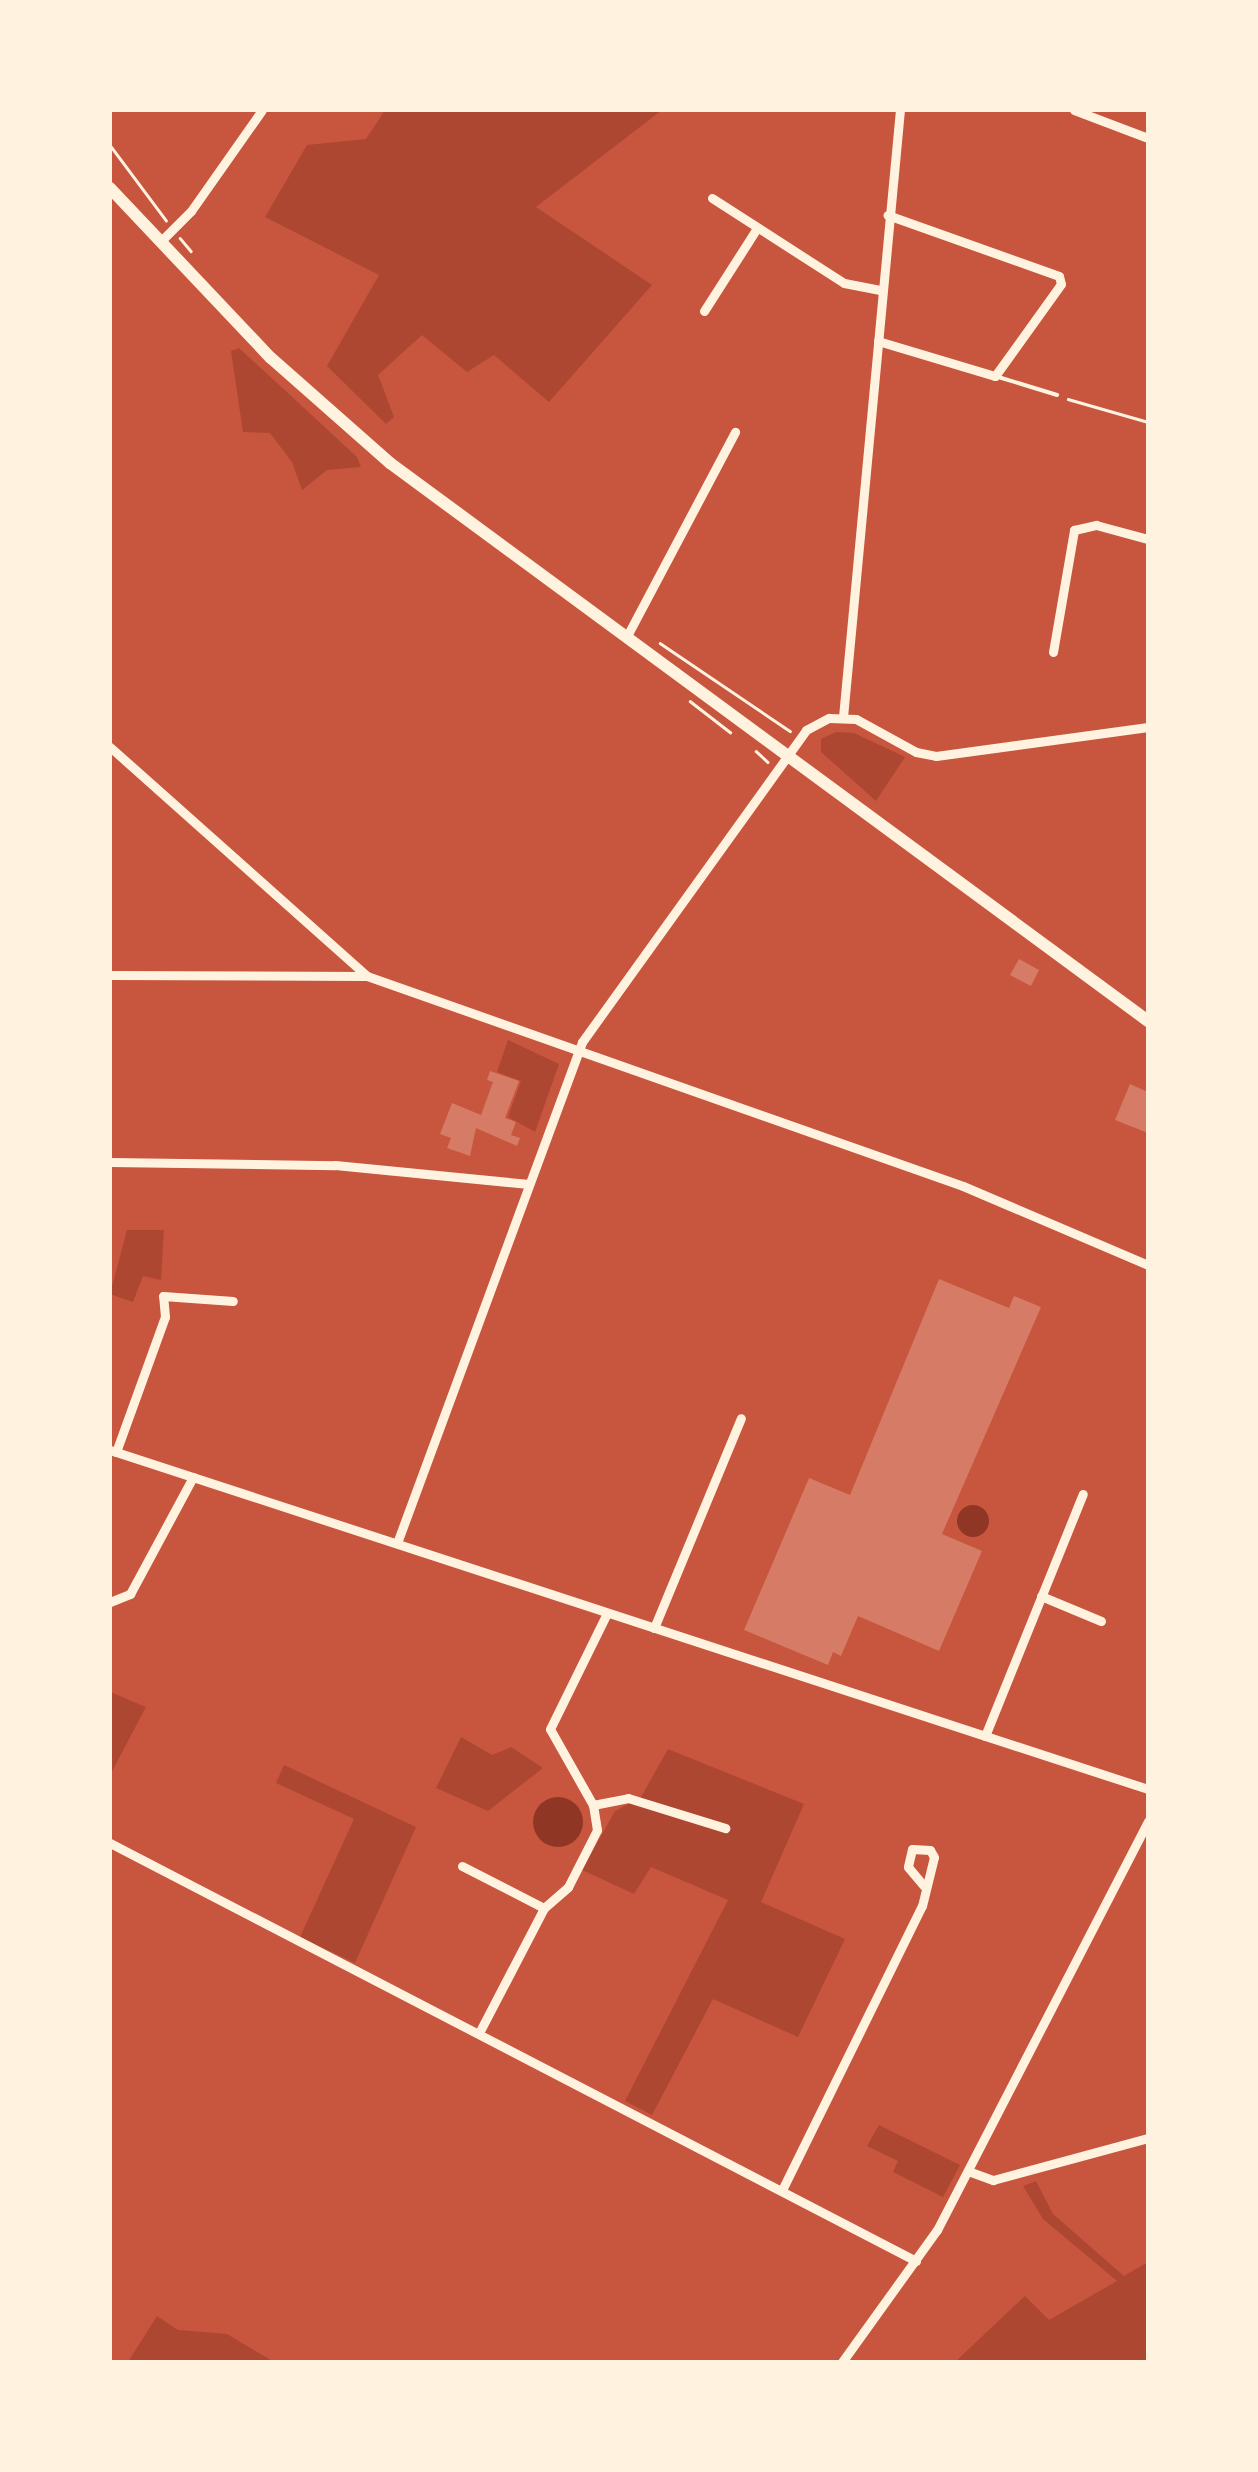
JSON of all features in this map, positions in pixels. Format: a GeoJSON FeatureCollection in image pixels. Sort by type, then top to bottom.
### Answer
{"type":"FeatureCollection","features":[{"type":"Feature","properties":{"kind":"main road"},"geometry":{"type":"LineString","coordinates":[[110,188],[271,358],[353,432],[631,630],[1148,1020]]}},
{"type":"Feature","properties":{"kind":"street"},"geometry":{"type":"LineString","coordinates":[[160,242],[262,110]]}},
{"type":"Feature","properties":{"kind":"street"},"geometry":{"type":"LineString","coordinates":[[843,717],[900,110]]}},
{"type":"Feature","properties":{"kind":"street"},"geometry":{"type":"LineString","coordinates":[[1074,110],[1148,138]]}},
{"type":"Feature","properties":{"kind":"street"},"geometry":{"type":"LineString","coordinates":[[712,198],[844,283],[882,290]]}},
{"type":"Feature","properties":{"kind":"street"},"geometry":{"type":"LineString","coordinates":[[878,341],[995,376],[1059,289],[1059,276],[888,215]]}},
{"type":"Feature","properties":{"kind":"street"},"geometry":{"type":"LineString","coordinates":[[704,311],[758,228]]}},
{"type":"Feature","properties":{"kind":"street"},"geometry":{"type":"LineString","coordinates":[[631,630],[736,432]]}},
{"type":"Feature","properties":{"kind":"street"},"geometry":{"type":"LineString","coordinates":[[1053,652],[1074,530],[1096,525],[1148,539]]}},
{"type":"Feature","properties":{"kind":"street"},"geometry":{"type":"LineString","coordinates":[[397,1543],[577,1054],[799,738],[816,723],[843,717],[936,756],[1148,728]]}},
{"type":"Feature","properties":{"kind":"street"},"geometry":{"type":"LineString","coordinates":[[110,748],[367,976]]}},
{"type":"Feature","properties":{"kind":"street"},"geometry":{"type":"LineString","coordinates":[[110,976],[367,976],[577,1054],[964,1186],[1148,1265]]}},
{"type":"Feature","properties":{"kind":"street"},"geometry":{"type":"LineString","coordinates":[[110,1162],[335,1165],[529,1184]]}},
{"type":"Feature","properties":{"kind":"street"},"geometry":{"type":"LineString","coordinates":[[234,1301],[164,1296],[165,1318],[113,1451],[1148,1789]]}},
{"type":"Feature","properties":{"kind":"street"},"geometry":{"type":"LineString","coordinates":[[654,1628],[740,1418]]}},
{"type":"Feature","properties":{"kind":"street"},"geometry":{"type":"LineString","coordinates":[[110,1602],[130,1594],[193,1476]]}},
{"type":"Feature","properties":{"kind":"street"},"geometry":{"type":"LineString","coordinates":[[985,1736],[1041,1596],[1084,1506],[1083,1494]]}},
{"type":"Feature","properties":{"kind":"street"},"geometry":{"type":"LineString","coordinates":[[1041,1596],[1100,1620]]}},
{"type":"Feature","properties":{"kind":"street"},"geometry":{"type":"LineString","coordinates":[[480,2031],[544,1908],[568,1887],[597,1830],[593,1804],[550,1729],[606,1613]]}},
{"type":"Feature","properties":{"kind":"street"},"geometry":{"type":"LineString","coordinates":[[593,1804],[628,1798],[725,1828]]}},
{"type":"Feature","properties":{"kind":"street"},"geometry":{"type":"LineString","coordinates":[[842,2362],[916,2261],[968,2171],[1148,1821]]}},
{"type":"Feature","properties":{"kind":"street"},"geometry":{"type":"LineString","coordinates":[[110,1842],[783,2188],[916,2261]]}},
{"type":"Feature","properties":{"kind":"street"},"geometry":{"type":"LineString","coordinates":[[462,1866],[544,1908]]}},
{"type":"Feature","properties":{"kind":"street"},"geometry":{"type":"LineString","coordinates":[[783,2188],[922,1906],[924,1886]]}},
{"type":"Feature","properties":{"kind":"street"},"geometry":{"type":"LineString","coordinates":[[968,2171],[993,2180],[1148,2138]]}},
{"type":"Feature","properties":{"kind":"lane"},"geometry":{"type":"LineString","coordinates":[[995,376],[1057,396]]}},
{"type":"Feature","properties":{"kind":"path"},"geometry":{"type":"LineString","coordinates":[[110,146],[196,257]]}},
{"type":"Feature","properties":{"kind":"path"},"geometry":{"type":"LineString","coordinates":[[1057,396],[1148,422]]}},
{"type":"Feature","properties":{"kind":"path"},"geometry":{"type":"LineString","coordinates":[[631,630],[799,738]]}},
{"type":"Feature","properties":{"kind":"shaded area"},"geometry":{"type":"Polygon","coordinates":[[[385,110],[662,110],[536,207],[652,285],[549,402],[494,355],[467,372],[422,335],[378,375],[394,417],[386,424],[327,366],[379,275],[265,217],[307,145],[366,139],[385,110]]]}},
{"type":"Feature","properties":{"kind":"shaded area"},"geometry":{"type":"Polygon","coordinates":[[[239,348],[357,457],[361,467],[327,470],[302,490],[292,462],[270,433],[243,432],[231,351],[239,348]]]}},
{"type":"Feature","properties":{"kind":"shaded area"},"geometry":{"type":"Polygon","coordinates":[[[836,732],[854,733],[905,757],[876,801],[821,752],[821,739],[836,732]]]}},
{"type":"Feature","properties":{"kind":"shaded area"},"geometry":{"type":"Polygon","coordinates":[[[508,1040],[559,1064],[535,1132],[508,1117],[521,1081],[497,1072],[508,1040]]]}},
{"type":"Feature","properties":{"kind":"shaded area"},"geometry":{"type":"Polygon","coordinates":[[[127,1230],[164,1230],[161,1280],[143,1276],[133,1302],[110,1294],[127,1230]]]}},
{"type":"Feature","properties":{"kind":"shaded area"},"geometry":{"type":"Polygon","coordinates":[[[973,1505],[984,1510],[989,1521],[984,1532],[973,1537],[962,1532],[957,1521],[962,1510],[973,1505]]]}},
{"type":"Feature","properties":{"kind":"shaded area"},"geometry":{"type":"Polygon","coordinates":[[[110,1692],[146,1707],[110,1775],[110,1692]]]}},
{"type":"Feature","properties":{"kind":"shaded area"},"geometry":{"type":"Polygon","coordinates":[[[461,1737],[492,1755],[511,1747],[543,1768],[488,1811],[436,1788],[461,1737]]]}},
{"type":"Feature","properties":{"kind":"shaded area"},"geometry":{"type":"Polygon","coordinates":[[[668,1749],[804,1804],[761,1902],[845,1939],[798,2037],[713,1999],[652,2115],[625,2101],[728,1900],[651,1867],[634,1894],[582,1870],[615,1811],[641,1797],[668,1749]]]}},
{"type":"Feature","properties":{"kind":"shaded area"},"geometry":{"type":"Polygon","coordinates":[[[284,1765],[416,1827],[355,1963],[300,1937],[354,1819],[276,1783],[284,1765]]]}},
{"type":"Feature","properties":{"kind":"shaded area"},"geometry":{"type":"Polygon","coordinates":[[[558,1797],[575,1805],[583,1822],[575,1839],[558,1847],[541,1839],[533,1822],[541,1805],[558,1797]]]}},
{"type":"Feature","properties":{"kind":"shaded area"},"geometry":{"type":"Polygon","coordinates":[[[879,2125],[960,2165],[943,2197],[893,2172],[898,2161],[867,2146],[879,2125]]]}},
{"type":"Feature","properties":{"kind":"shaded area"},"geometry":{"type":"Polygon","coordinates":[[[1036,2181],[1053,2214],[1124,2276],[1148,2262],[1148,2362],[955,2362],[1025,2296],[1049,2320],[1117,2281],[1043,2219],[1023,2186],[1036,2181]]]}},
{"type":"Feature","properties":{"kind":"shaded area"},"geometry":{"type":"Polygon","coordinates":[[[157,2316],[178,2330],[227,2334],[274,2362],[128,2362],[157,2316]]]}},
{"type":"Feature","properties":{"kind":"building"},"geometry":{"type":"Polygon","coordinates":[[[1019,959],[1039,970],[1031,986],[1010,975],[1019,959]]]}},
{"type":"Feature","properties":{"kind":"building"},"geometry":{"type":"Polygon","coordinates":[[[490,1071],[519,1081],[505,1118],[516,1122],[511,1135],[520,1138],[517,1146],[476,1128],[470,1156],[447,1148],[451,1138],[440,1134],[452,1103],[481,1115],[493,1082],[487,1080],[490,1071]]]}},
{"type":"Feature","properties":{"kind":"building"},"geometry":{"type":"Polygon","coordinates":[[[1130,1084],[1148,1092],[1148,1133],[1115,1120],[1130,1084]]]}},
{"type":"Feature","properties":{"kind":"building"},"geometry":{"type":"Polygon","coordinates":[[[939,1279],[1009,1308],[1014,1296],[1041,1307],[942,1534],[982,1551],[939,1651],[858,1616],[841,1656],[833,1652],[828,1665],[744,1630],[809,1478],[850,1495],[939,1279]]]}}]}
